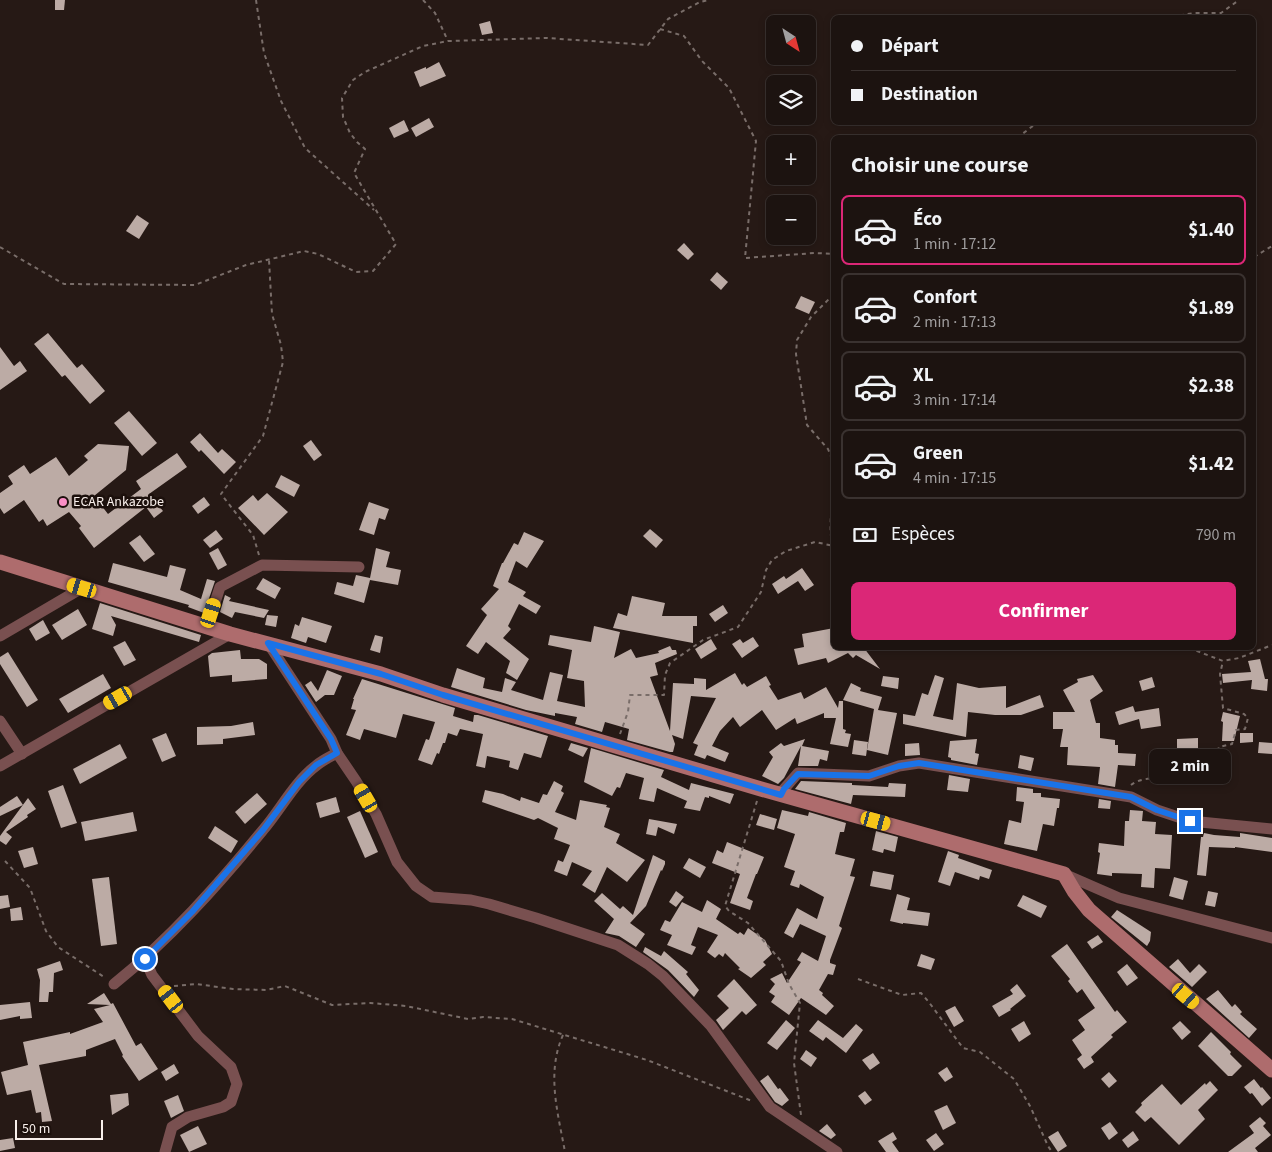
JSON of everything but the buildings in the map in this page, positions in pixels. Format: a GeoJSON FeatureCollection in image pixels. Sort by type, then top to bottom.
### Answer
{"type":"FeatureCollection","features":[{"type":"Feature","properties":{"kind":"street"},"geometry":{"type":"LineString","coordinates":[[0,562],[230,634],[381,674],[443,695],[781,795],[1064,874],[1119,898],[1272,938]]}},
{"type":"Feature","properties":{"kind":"street"},"geometry":{"type":"LineString","coordinates":[[207,626],[220,587],[262,565],[359,567]]}},
{"type":"Feature","properties":{"kind":"street"},"geometry":{"type":"LineString","coordinates":[[0,636],[82,588]]}},
{"type":"Feature","properties":{"kind":"street"},"geometry":{"type":"LineString","coordinates":[[0,766],[230,634]]}},
{"type":"Feature","properties":{"kind":"street"},"geometry":{"type":"LineString","coordinates":[[268,643],[331,739],[337,753],[376,814],[397,862],[416,886],[432,897],[471,900],[489,904],[618,945],[663,976],[710,1026],[770,1107],[837,1152]]}},
{"type":"Feature","properties":{"kind":"street"},"geometry":{"type":"LineString","coordinates":[[1,723],[22,754]]}},
{"type":"Feature","properties":{"kind":"street"},"geometry":{"type":"LineString","coordinates":[[114,984],[145,959],[192,912],[263,830],[299,782],[316,765],[337,753]]}},
{"type":"Feature","properties":{"kind":"street"},"geometry":{"type":"LineString","coordinates":[[781,795],[798,774],[869,776],[899,766],[919,763],[1131,797],[1157,810],[1190,821],[1272,828]]}},
{"type":"Feature","properties":{"kind":"street"},"geometry":{"type":"LineString","coordinates":[[1064,874],[1089,910],[1272,1070]]}},
{"type":"Feature","properties":{"kind":"street"},"geometry":{"type":"LineString","coordinates":[[145,959],[152,975],[198,1036],[231,1066],[237,1084],[231,1102],[223,1107],[188,1117],[172,1127],[165,1152]]}},
{"type":"Feature","properties":{"kind":"path"},"geometry":{"type":"LineString","coordinates":[[256,0],[264,53],[281,101],[305,148],[376,212]]}},
{"type":"Feature","properties":{"kind":"path"},"geometry":{"type":"LineString","coordinates":[[423,0],[435,13],[448,41]]}},
{"type":"Feature","properties":{"kind":"path"},"geometry":{"type":"LineString","coordinates":[[0,247],[64,284],[195,285],[246,266],[304,251],[318,254],[356,272],[373,271],[396,244],[354,174],[365,149],[356,142],[343,117],[342,98],[353,80],[365,72],[423,46],[448,41],[547,38],[648,45],[668,19],[700,2],[708,0]]}},
{"type":"Feature","properties":{"kind":"path"},"geometry":{"type":"LineString","coordinates":[[1182,15],[1221,13],[1239,0]]}},
{"type":"Feature","properties":{"kind":"path"},"geometry":{"type":"LineString","coordinates":[[660,29],[684,36],[702,61],[729,88],[756,141],[744,258],[815,252],[831,254]]}},
{"type":"Feature","properties":{"kind":"path"},"geometry":{"type":"LineString","coordinates":[[1021,135],[1034,125]]}},
{"type":"Feature","properties":{"kind":"path"},"geometry":{"type":"LineString","coordinates":[[1256,256],[1272,246]]}},
{"type":"Feature","properties":{"kind":"path"},"geometry":{"type":"LineString","coordinates":[[262,565],[253,536],[221,494],[263,436],[283,362],[281,345],[272,314],[269,260]]}},
{"type":"Feature","properties":{"kind":"path"},"geometry":{"type":"LineString","coordinates":[[831,297],[811,317],[806,325],[797,340],[796,354],[807,426],[828,449],[831,456]]}},
{"type":"Feature","properties":{"kind":"path"},"geometry":{"type":"LineString","coordinates":[[616,746],[628,712],[630,695],[664,695],[665,674],[670,663],[703,640],[738,627],[761,592],[766,570],[772,560],[786,552],[815,542],[831,545]]}},
{"type":"Feature","properties":{"kind":"path"},"geometry":{"type":"LineString","coordinates":[[1194,650],[1223,661],[1239,658],[1272,645]]}},
{"type":"Feature","properties":{"kind":"path"},"geometry":{"type":"LineString","coordinates":[[1120,795],[1136,781],[1158,778],[1207,784],[1219,747],[1232,744],[1236,730],[1245,729],[1248,718],[1244,714],[1223,708],[1220,674],[1223,661]]}},
{"type":"Feature","properties":{"kind":"path"},"geometry":{"type":"LineString","coordinates":[[761,789],[725,906],[729,911],[748,923],[780,961],[789,984],[800,1003],[794,1063],[801,1113],[801,1128]]}},
{"type":"Feature","properties":{"kind":"path"},"geometry":{"type":"LineString","coordinates":[[6,860],[30,888],[46,931],[58,947],[114,984]]}},
{"type":"Feature","properties":{"kind":"path"},"geometry":{"type":"LineString","coordinates":[[858,979],[902,995],[921,994],[963,1048],[980,1052],[1014,1079],[1030,1106],[1052,1152]]}},
{"type":"Feature","properties":{"kind":"path"},"geometry":{"type":"LineString","coordinates":[[162,987],[196,984],[233,989],[266,990],[285,986],[332,1005],[370,1003],[397,1005],[468,1019],[483,1017],[512,1019],[647,1060],[770,1107]]}},
{"type":"Feature","properties":{"kind":"path"},"geometry":{"type":"LineString","coordinates":[[563,1035],[559,1043],[555,1066],[554,1089],[564,1152]]}},
{"type":"Feature","properties":{"kind":"place","name":"ECAR Ankazobe"},"geometry":{"type":"Point","coordinates":[63,502]}},
{"type":"Feature","properties":{"kind":"route"},"geometry":{"type":"LineString","coordinates":[[145,959],[192,912],[263,830],[299,782],[316,765],[337,753],[331,739],[268,643],[381,674],[443,695],[781,795],[798,774],[869,776],[899,766],[919,763],[1131,797],[1157,810],[1190,821]]}}]}
